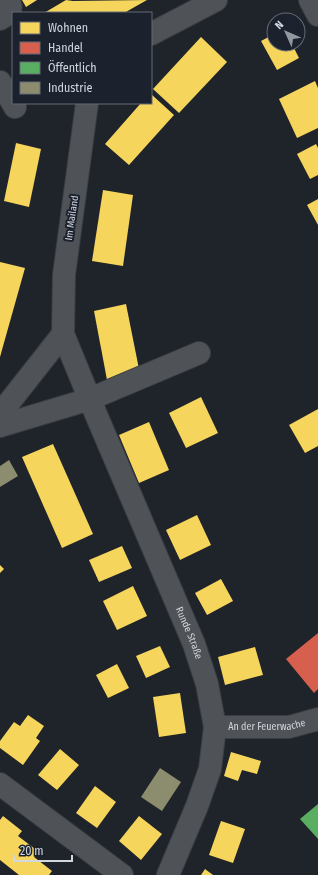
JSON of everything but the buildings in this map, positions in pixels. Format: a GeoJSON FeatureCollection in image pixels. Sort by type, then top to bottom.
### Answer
{"type":"FeatureCollection","features":[{"type":"Feature","properties":{"kind":"street"},"geometry":{"type":"LineString","coordinates":[[0,19],[8,15],[11,9],[8,0]]}},
{"type":"Feature","properties":{"kind":"street"},"geometry":{"type":"LineString","coordinates":[[152,33],[216,0]]}},
{"type":"Feature","properties":{"kind":"street"},"geometry":{"type":"LineString","coordinates":[[310,0],[318,14]]}},
{"type":"Feature","properties":{"kind":"street"},"geometry":{"type":"LineString","coordinates":[[0,82],[12,108]]}},
{"type":"Feature","properties":{"kind":"street","name":"Im Mailand"},"geometry":{"type":"LineString","coordinates":[[87,104],[64,275],[63,334],[90,399]]}},
{"type":"Feature","properties":{"kind":"street"},"geometry":{"type":"LineString","coordinates":[[0,414],[63,334]]}},
{"type":"Feature","properties":{"kind":"street"},"geometry":{"type":"LineString","coordinates":[[0,426],[90,399],[199,354]]}},
{"type":"Feature","properties":{"kind":"street","name":"Runde Straße"},"geometry":{"type":"LineString","coordinates":[[90,399],[194,644],[207,684],[215,727],[210,769],[197,806],[168,875]]}},
{"type":"Feature","properties":{"kind":"street","name":"An der Feuerwache"},"geometry":{"type":"LineString","coordinates":[[215,727],[289,727],[318,719]]}},
{"type":"Feature","properties":{"kind":"street"},"geometry":{"type":"LineString","coordinates":[[0,784],[122,875]]}}]}
